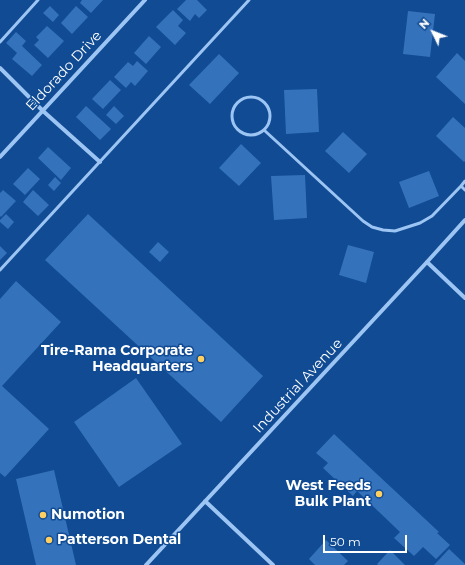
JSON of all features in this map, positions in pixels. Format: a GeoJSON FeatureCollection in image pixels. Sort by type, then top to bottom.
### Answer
{"type":"FeatureCollection","features":[{"type":"Feature","properties":{"kind":"street","name":"Eldorado Drive"},"geometry":{"type":"LineString","coordinates":[[0,157],[145,0]]}},
{"type":"Feature","properties":{"kind":"street"},"geometry":{"type":"LineString","coordinates":[[0,68],[43,111],[100,162]]}},
{"type":"Feature","properties":{"kind":"street","name":"Industrial Avenue"},"geometry":{"type":"LineString","coordinates":[[146,565],[465,220]]}},
{"type":"Feature","properties":{"kind":"street"},"geometry":{"type":"LineString","coordinates":[[427,262],[465,298]]}},
{"type":"Feature","properties":{"kind":"street"},"geometry":{"type":"LineString","coordinates":[[205,501],[273,565]]}},
{"type":"Feature","properties":{"kind":"lane"},"geometry":{"type":"LineString","coordinates":[[0,42],[38,0]]}},
{"type":"Feature","properties":{"kind":"lane"},"geometry":{"type":"LineString","coordinates":[[0,270],[249,0]]}},
{"type":"Feature","properties":{"kind":"lane"},"geometry":{"type":"LineString","coordinates":[[246,97],[253,97],[264,102],[270,114],[270,120],[264,130],[258,134],[252,135],[246,135],[240,132],[233,123],[231,117],[235,104],[246,97]]}},
{"type":"Feature","properties":{"kind":"lane"},"geometry":{"type":"LineString","coordinates":[[264,130],[363,221],[372,227],[383,230],[395,230],[420,223],[432,216],[465,181]]}},
{"type":"Feature","properties":{"kind":"lane"},"geometry":{"type":"LineString","coordinates":[[461,186],[465,190]]}},
{"type":"Feature","properties":{"kind":"building"},"geometry":{"type":"Polygon","coordinates":[[[82,0],[103,0],[91,13],[80,3],[82,0]]]}},
{"type":"Feature","properties":{"kind":"building"},"geometry":{"type":"Polygon","coordinates":[[[186,0],[197,0],[207,10],[199,18],[195,14],[190,21],[177,9],[186,0]]]}},
{"type":"Feature","properties":{"kind":"building"},"geometry":{"type":"Polygon","coordinates":[[[50,6],[59,15],[53,22],[43,13],[50,6]]]}},
{"type":"Feature","properties":{"kind":"building"},"geometry":{"type":"Polygon","coordinates":[[[76,6],[88,17],[72,34],[61,23],[76,6]]]}},
{"type":"Feature","properties":{"kind":"building"},"geometry":{"type":"Polygon","coordinates":[[[173,10],[183,20],[178,26],[186,33],[175,45],[156,27],[173,10]]]}},
{"type":"Feature","properties":{"kind":"building"},"geometry":{"type":"Polygon","coordinates":[[[408,11],[435,14],[430,57],[403,54],[408,11]]]}},
{"type":"Feature","properties":{"kind":"building"},"geometry":{"type":"Polygon","coordinates":[[[47,26],[64,41],[48,58],[34,45],[39,40],[36,37],[47,26]]]}},
{"type":"Feature","properties":{"kind":"building"},"geometry":{"type":"Polygon","coordinates":[[[16,32],[26,41],[22,46],[42,65],[32,76],[12,59],[17,53],[6,43],[16,32]]]}},
{"type":"Feature","properties":{"kind":"building"},"geometry":{"type":"Polygon","coordinates":[[[149,36],[161,47],[146,64],[134,53],[149,36]]]}},
{"type":"Feature","properties":{"kind":"building"},"geometry":{"type":"Polygon","coordinates":[[[457,53],[465,61],[465,104],[436,77],[457,53]]]}},
{"type":"Feature","properties":{"kind":"building"},"geometry":{"type":"Polygon","coordinates":[[[219,54],[239,73],[210,104],[189,85],[219,54]]]}},
{"type":"Feature","properties":{"kind":"building"},"geometry":{"type":"Polygon","coordinates":[[[137,61],[148,71],[135,86],[131,82],[126,88],[114,77],[128,62],[133,66],[137,61]]]}},
{"type":"Feature","properties":{"kind":"building"},"geometry":{"type":"Polygon","coordinates":[[[110,80],[121,90],[103,109],[92,99],[110,80]]]}},
{"type":"Feature","properties":{"kind":"building"},"geometry":{"type":"Polygon","coordinates":[[[317,89],[319,132],[286,134],[284,90],[317,89]]]}},
{"type":"Feature","properties":{"kind":"building"},"geometry":{"type":"Polygon","coordinates":[[[86,106],[111,129],[100,140],[76,117],[86,106]]]}},
{"type":"Feature","properties":{"kind":"building"},"geometry":{"type":"Polygon","coordinates":[[[114,106],[124,116],[116,124],[106,115],[114,106]]]}},
{"type":"Feature","properties":{"kind":"building"},"geometry":{"type":"Polygon","coordinates":[[[453,117],[465,128],[464,162],[436,136],[453,117]]]}},
{"type":"Feature","properties":{"kind":"building"},"geometry":{"type":"Polygon","coordinates":[[[343,132],[367,154],[349,173],[325,151],[343,132]]]}},
{"type":"Feature","properties":{"kind":"building"},"geometry":{"type":"Polygon","coordinates":[[[241,144],[261,163],[239,186],[219,168],[241,144]]]}},
{"type":"Feature","properties":{"kind":"building"},"geometry":{"type":"Polygon","coordinates":[[[48,147],[71,168],[61,180],[38,158],[48,147]]]}},
{"type":"Feature","properties":{"kind":"building"},"geometry":{"type":"Polygon","coordinates":[[[28,168],[40,179],[25,195],[13,184],[28,168]]]}},
{"type":"Feature","properties":{"kind":"building"},"geometry":{"type":"Polygon","coordinates":[[[429,171],[439,196],[409,208],[399,182],[429,171]]]}},
{"type":"Feature","properties":{"kind":"building"},"geometry":{"type":"Polygon","coordinates":[[[305,175],[307,218],[274,220],[271,176],[305,175]]]}},
{"type":"Feature","properties":{"kind":"building"},"geometry":{"type":"Polygon","coordinates":[[[55,177],[61,183],[54,191],[48,185],[55,177]]]}},
{"type":"Feature","properties":{"kind":"building"},"geometry":{"type":"Polygon","coordinates":[[[3,190],[16,201],[1,217],[0,193],[3,190]]]}},
{"type":"Feature","properties":{"kind":"building"},"geometry":{"type":"Polygon","coordinates":[[[33,190],[49,205],[38,216],[23,202],[33,190]]]}},
{"type":"Feature","properties":{"kind":"building"},"geometry":{"type":"Polygon","coordinates":[[[6,214],[14,222],[8,229],[0,222],[6,214]]]}},
{"type":"Feature","properties":{"kind":"building"},"geometry":{"type":"Polygon","coordinates":[[[88,214],[263,376],[221,422],[45,260],[88,214]]]}},
{"type":"Feature","properties":{"kind":"building"},"geometry":{"type":"Polygon","coordinates":[[[158,242],[169,252],[160,262],[149,252],[158,242]]]}},
{"type":"Feature","properties":{"kind":"building"},"geometry":{"type":"Polygon","coordinates":[[[348,245],[374,252],[366,283],[339,275],[348,245]]]}},
{"type":"Feature","properties":{"kind":"building"},"geometry":{"type":"Polygon","coordinates":[[[0,246],[7,253],[0,260],[0,246]]]}},
{"type":"Feature","properties":{"kind":"building"},"geometry":{"type":"Polygon","coordinates":[[[16,281],[61,322],[2,386],[49,429],[5,477],[0,473],[0,299],[16,281]]]}},
{"type":"Feature","properties":{"kind":"building"},"geometry":{"type":"Polygon","coordinates":[[[136,378],[182,444],[119,487],[74,422],[136,378]]]}},
{"type":"Feature","properties":{"kind":"building"},"geometry":{"type":"Polygon","coordinates":[[[334,434],[439,532],[437,533],[450,545],[436,559],[423,547],[414,556],[394,538],[400,532],[357,491],[353,496],[323,468],[328,463],[316,453],[334,434]]]}},
{"type":"Feature","properties":{"kind":"building"},"geometry":{"type":"Polygon","coordinates":[[[54,470],[76,565],[36,565],[16,479],[54,470]]]}},
{"type":"Feature","properties":{"kind":"building"},"geometry":{"type":"Polygon","coordinates":[[[326,540],[348,561],[344,565],[315,565],[309,559],[326,540]]]}},
{"type":"Feature","properties":{"kind":"building"},"geometry":{"type":"Polygon","coordinates":[[[449,549],[465,564],[465,565],[434,565],[449,549]]]}},
{"type":"Feature","properties":{"kind":"building"},"geometry":{"type":"Polygon","coordinates":[[[390,550],[405,565],[377,564],[390,550]]]}},
{"type":"Feature","properties":{"kind":"place","name":"Tire-Rama Corporate Headquarters"},"geometry":{"type":"Point","coordinates":[201,359]}},
{"type":"Feature","properties":{"kind":"place","name":"West Feeds Bulk Plant"},"geometry":{"type":"Point","coordinates":[379,494]}},
{"type":"Feature","properties":{"kind":"place","name":"Numotion"},"geometry":{"type":"Point","coordinates":[43,515]}},
{"type":"Feature","properties":{"kind":"place","name":"Patterson Dental"},"geometry":{"type":"Point","coordinates":[49,540]}}]}
